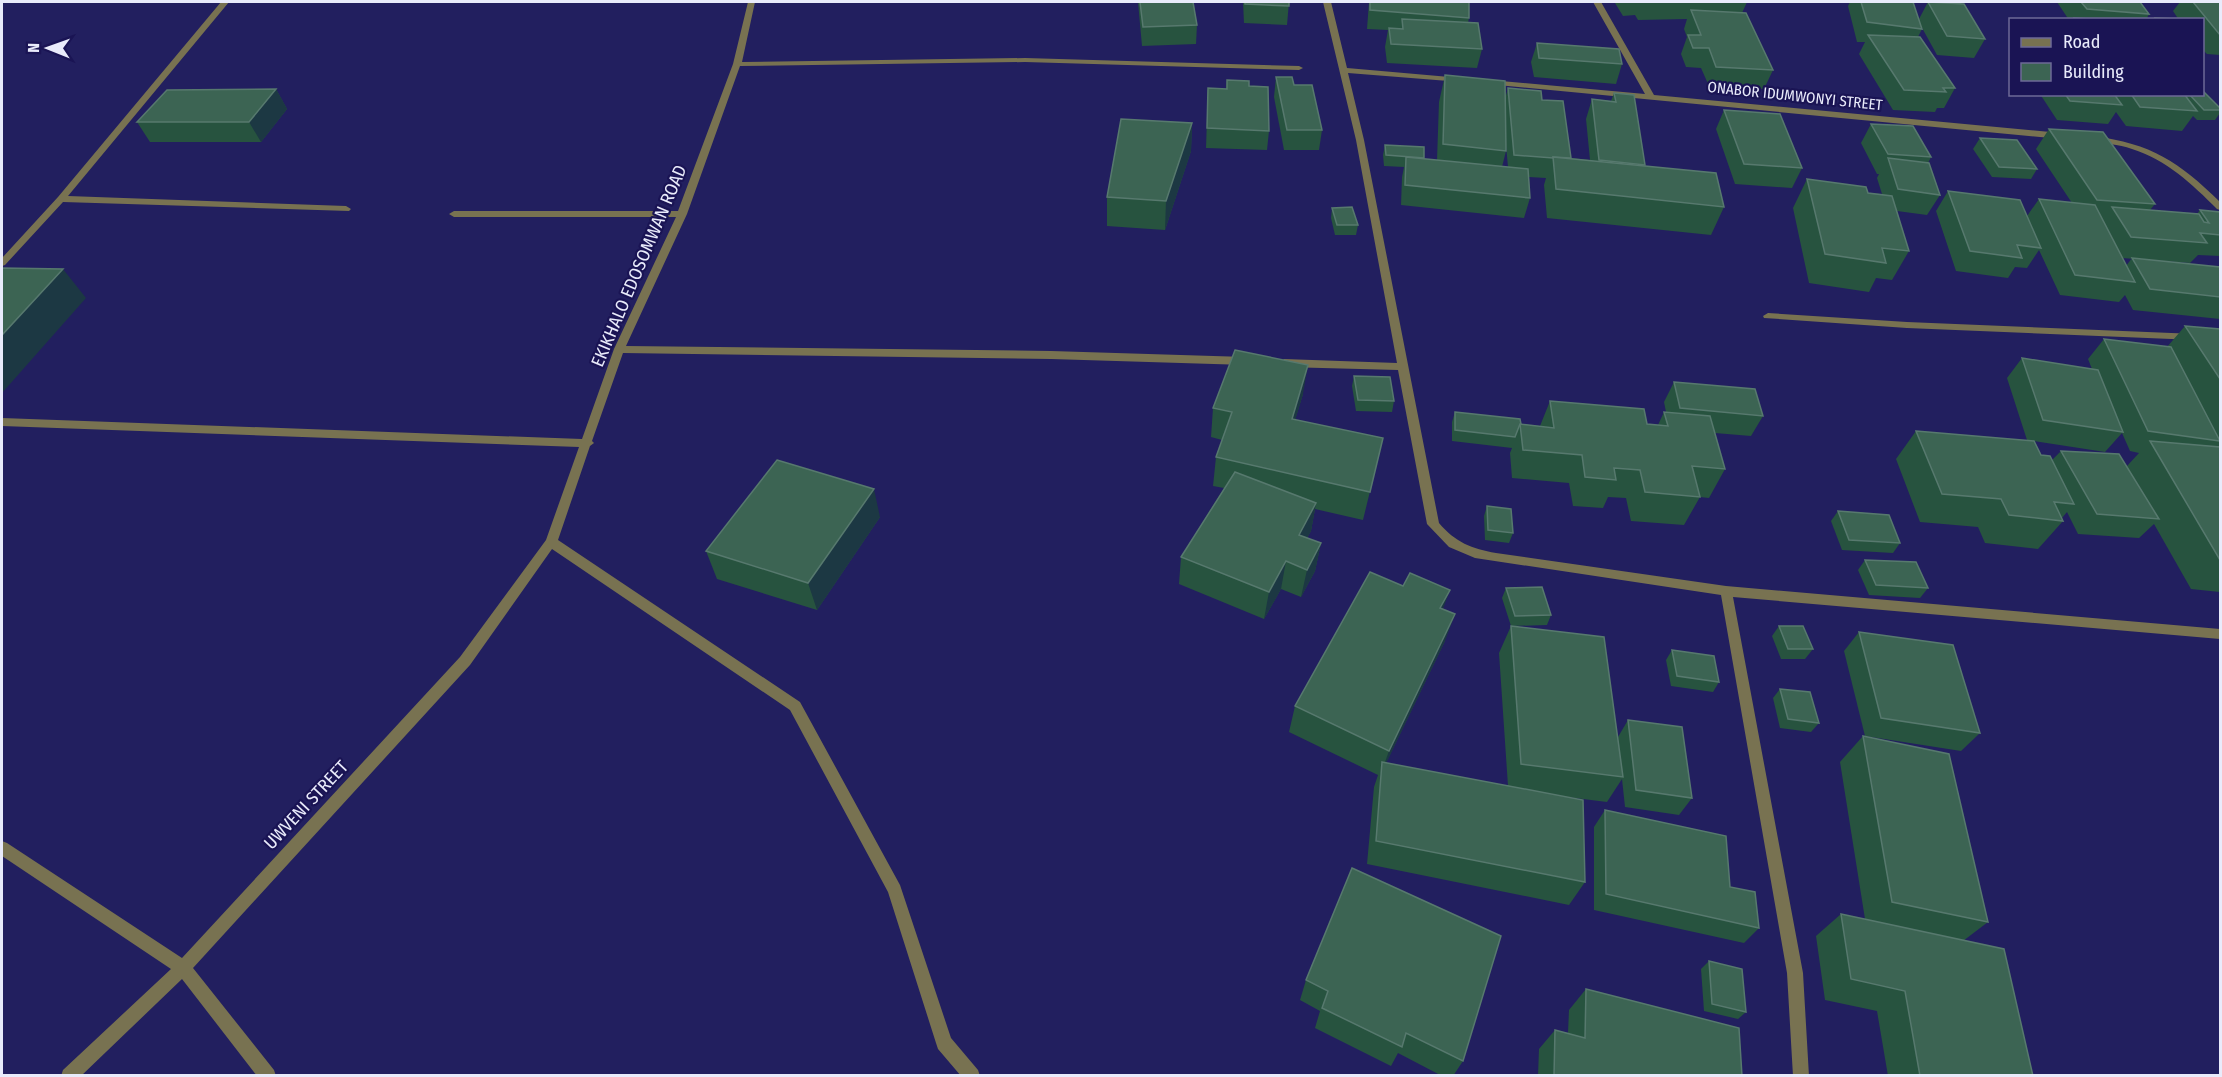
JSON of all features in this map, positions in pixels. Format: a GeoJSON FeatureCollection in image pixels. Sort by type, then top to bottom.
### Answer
{"type":"FeatureCollection","features":[{"type":"Feature","properties":{"kind":"street"},"geometry":{"type":"LineString","coordinates":[[2,263],[61,199],[225,2]]}},
{"type":"Feature","properties":{"kind":"street","name":"EKIKHALO EDOSOMWAN ROAD"},"geometry":{"type":"LineString","coordinates":[[551,542],[588,443],[619,349],[682,214],[737,64],[751,2]]}},
{"type":"Feature","properties":{"kind":"street"},"geometry":{"type":"LineString","coordinates":[[1327,2],[1345,70],[1433,524],[1448,542],[1471,554],[1726,591],[2220,634]]}},
{"type":"Feature","properties":{"kind":"street"},"geometry":{"type":"LineString","coordinates":[[1597,2],[1650,96]]}},
{"type":"Feature","properties":{"kind":"street"},"geometry":{"type":"LineString","coordinates":[[737,64],[1025,60],[1299,68]]}},
{"type":"Feature","properties":{"kind":"street","name":"ONABOR IDUMWONYI STREET"},"geometry":{"type":"LineString","coordinates":[[1345,70],[1650,96],[2077,137]]}},
{"type":"Feature","properties":{"kind":"street"},"geometry":{"type":"LineString","coordinates":[[2088,139],[2151,151],[2185,173],[2220,207]]}},
{"type":"Feature","properties":{"kind":"street"},"geometry":{"type":"LineString","coordinates":[[61,199],[346,209]]}},
{"type":"Feature","properties":{"kind":"street"},"geometry":{"type":"LineString","coordinates":[[454,214],[682,214]]}},
{"type":"Feature","properties":{"kind":"street"},"geometry":{"type":"LineString","coordinates":[[1768,316],[1907,325],[2220,338]]}},
{"type":"Feature","properties":{"kind":"street"},"geometry":{"type":"LineString","coordinates":[[619,349],[1051,355],[1262,362]]}},
{"type":"Feature","properties":{"kind":"street"},"geometry":{"type":"LineString","coordinates":[[1274,362],[1403,367]]}},
{"type":"Feature","properties":{"kind":"street"},"geometry":{"type":"LineString","coordinates":[[2,422],[588,443]]}},
{"type":"Feature","properties":{"kind":"street"},"geometry":{"type":"LineString","coordinates":[[551,542],[795,706],[895,890],[944,1043],[972,1076]]}},
{"type":"Feature","properties":{"kind":"street","name":"UWVENI STREET"},"geometry":{"type":"LineString","coordinates":[[69,1076],[183,968],[465,661],[551,542]]}},
{"type":"Feature","properties":{"kind":"street"},"geometry":{"type":"LineString","coordinates":[[1726,591],[1796,973],[1801,1076]]}},
{"type":"Feature","properties":{"kind":"street"},"geometry":{"type":"LineString","coordinates":[[2,848],[183,968],[268,1076]]}},
{"type":"Feature","properties":{"kind":"building"},"geometry":{"type":"Polygon","coordinates":[[[1140,2],[1193,2],[1197,25],[1143,27],[1140,2]]]}},
{"type":"Feature","properties":{"kind":"building"},"geometry":{"type":"Polygon","coordinates":[[[1245,2],[1289,2],[1289,6],[1245,4],[1245,2]]]}},
{"type":"Feature","properties":{"kind":"building"},"geometry":{"type":"Polygon","coordinates":[[[1370,2],[1469,2],[1469,18],[1370,10],[1370,2]]]}},
{"type":"Feature","properties":{"kind":"building"},"geometry":{"type":"Polygon","coordinates":[[[1861,2],[1913,2],[1922,29],[1867,22],[1861,2]]]}},
{"type":"Feature","properties":{"kind":"building"},"geometry":{"type":"Polygon","coordinates":[[[1928,2],[1964,4],[1985,39],[1947,36],[1928,2]]]}},
{"type":"Feature","properties":{"kind":"building"},"geometry":{"type":"Polygon","coordinates":[[[2081,2],[2140,2],[2149,14],[2087,9],[2081,2]]]}},
{"type":"Feature","properties":{"kind":"building"},"geometry":{"type":"Polygon","coordinates":[[[2193,2],[2220,2],[2220,35],[2193,2]]]}},
{"type":"Feature","properties":{"kind":"building"},"geometry":{"type":"Polygon","coordinates":[[[1691,10],[1746,13],[1773,70],[1716,67],[1709,48],[1693,48],[1688,35],[1701,35],[1691,10]]]}},
{"type":"Feature","properties":{"kind":"building"},"geometry":{"type":"Polygon","coordinates":[[[1402,19],[1478,23],[1482,49],[1391,44],[1389,28],[1403,29],[1402,19]]]}},
{"type":"Feature","properties":{"kind":"building"},"geometry":{"type":"Polygon","coordinates":[[[1868,35],[1920,37],[1955,88],[1943,88],[1946,92],[1904,90],[1868,35]]]}},
{"type":"Feature","properties":{"kind":"building"},"geometry":{"type":"Polygon","coordinates":[[[1537,43],[1619,49],[1622,64],[1539,58],[1537,43]]]}},
{"type":"Feature","properties":{"kind":"building"},"geometry":{"type":"Polygon","coordinates":[[[1445,75],[1505,81],[1506,151],[1443,144],[1445,75]]]}},
{"type":"Feature","properties":{"kind":"building"},"geometry":{"type":"Polygon","coordinates":[[[1276,77],[1292,77],[1294,85],[1312,85],[1322,130],[1287,130],[1276,77]]]}},
{"type":"Feature","properties":{"kind":"building"},"geometry":{"type":"Polygon","coordinates":[[[1227,80],[1249,81],[1249,86],[1268,87],[1269,131],[1207,128],[1208,88],[1227,89],[1227,80]]]}},
{"type":"Feature","properties":{"kind":"building"},"geometry":{"type":"Polygon","coordinates":[[[1508,88],[1541,91],[1542,100],[1563,101],[1571,158],[1514,155],[1508,88]]]}},
{"type":"Feature","properties":{"kind":"building"},"geometry":{"type":"Polygon","coordinates":[[[276,89],[249,122],[137,122],[167,90],[276,89]]]}},
{"type":"Feature","properties":{"kind":"building"},"geometry":{"type":"Polygon","coordinates":[[[2204,92],[2220,108],[2220,110],[2204,110],[2191,96],[2204,96],[2204,92]]]}},
{"type":"Feature","properties":{"kind":"building"},"geometry":{"type":"Polygon","coordinates":[[[1614,93],[1634,95],[1645,165],[1599,160],[1592,99],[1616,102],[1614,93]]]}},
{"type":"Feature","properties":{"kind":"building"},"geometry":{"type":"Polygon","coordinates":[[[2066,96],[2115,96],[2122,105],[2070,101],[2066,96]]]}},
{"type":"Feature","properties":{"kind":"building"},"geometry":{"type":"Polygon","coordinates":[[[2132,96],[2186,96],[2197,111],[2140,107],[2132,96]]]}},
{"type":"Feature","properties":{"kind":"building"},"geometry":{"type":"Polygon","coordinates":[[[1724,110],[1780,114],[1802,168],[1744,164],[1724,110]]]}},
{"type":"Feature","properties":{"kind":"building"},"geometry":{"type":"Polygon","coordinates":[[[1121,119],[1192,123],[1166,201],[1107,197],[1121,119]]]}},
{"type":"Feature","properties":{"kind":"building"},"geometry":{"type":"Polygon","coordinates":[[[1871,124],[1913,126],[1931,157],[1888,154],[1871,124]]]}},
{"type":"Feature","properties":{"kind":"building"},"geometry":{"type":"Polygon","coordinates":[[[2049,129],[2103,132],[2155,204],[2097,200],[2049,129]]]}},
{"type":"Feature","properties":{"kind":"building"},"geometry":{"type":"Polygon","coordinates":[[[1980,138],[2017,140],[2037,169],[1999,167],[1980,138]]]}},
{"type":"Feature","properties":{"kind":"building"},"geometry":{"type":"Polygon","coordinates":[[[1385,145],[1424,147],[1424,158],[1386,155],[1385,145]]]}},
{"type":"Feature","properties":{"kind":"building"},"geometry":{"type":"Polygon","coordinates":[[[1406,157],[1528,169],[1530,198],[1405,185],[1406,157]]]}},
{"type":"Feature","properties":{"kind":"building"},"geometry":{"type":"Polygon","coordinates":[[[1553,157],[1716,173],[1724,207],[1556,189],[1553,157]]]}},
{"type":"Feature","properties":{"kind":"building"},"geometry":{"type":"Polygon","coordinates":[[[1888,158],[1929,163],[1940,195],[1898,189],[1888,158]]]}},
{"type":"Feature","properties":{"kind":"building"},"geometry":{"type":"Polygon","coordinates":[[[1807,179],[1866,187],[1868,193],[1892,196],[1909,251],[1882,248],[1886,263],[1825,254],[1807,179]]]}},
{"type":"Feature","properties":{"kind":"building"},"geometry":{"type":"Polygon","coordinates":[[[1948,191],[2020,200],[2041,248],[2017,245],[2022,258],[1970,251],[1948,191]]]}},
{"type":"Feature","properties":{"kind":"building"},"geometry":{"type":"Polygon","coordinates":[[[2039,199],[2095,205],[2135,282],[2075,275],[2039,199]]]}},
{"type":"Feature","properties":{"kind":"building"},"geometry":{"type":"Polygon","coordinates":[[[1352,207],[1358,225],[1337,225],[1332,208],[1352,207]]]}},
{"type":"Feature","properties":{"kind":"building"},"geometry":{"type":"Polygon","coordinates":[[[2112,207],[2199,214],[2204,222],[2209,223],[2200,210],[2220,212],[2220,235],[2200,233],[2207,243],[2131,237],[2112,207]]]}},
{"type":"Feature","properties":{"kind":"building"},"geometry":{"type":"Polygon","coordinates":[[[2132,258],[2220,267],[2220,297],[2150,289],[2132,258]]]}},
{"type":"Feature","properties":{"kind":"building"},"geometry":{"type":"Polygon","coordinates":[[[2,268],[63,269],[2,335],[2,268]]]}},
{"type":"Feature","properties":{"kind":"building"},"geometry":{"type":"Polygon","coordinates":[[[2185,326],[2220,329],[2220,379],[2185,326]]]}},
{"type":"Feature","properties":{"kind":"building"},"geometry":{"type":"Polygon","coordinates":[[[2104,339],[2171,347],[2220,441],[2148,431],[2104,339]]]}},
{"type":"Feature","properties":{"kind":"building"},"geometry":{"type":"Polygon","coordinates":[[[1235,350],[1308,365],[1292,419],[1383,438],[1370,492],[1216,457],[1232,412],[1213,408],[1235,350]]]}},
{"type":"Feature","properties":{"kind":"building"},"geometry":{"type":"Polygon","coordinates":[[[2022,358],[2098,370],[2123,432],[2043,420],[2022,358]]]}},
{"type":"Feature","properties":{"kind":"building"},"geometry":{"type":"Polygon","coordinates":[[[1354,376],[1390,377],[1394,401],[1358,400],[1354,376]]]}},
{"type":"Feature","properties":{"kind":"building"},"geometry":{"type":"Polygon","coordinates":[[[1674,382],[1755,389],[1763,416],[1680,408],[1674,382]]]}},
{"type":"Feature","properties":{"kind":"building"},"geometry":{"type":"Polygon","coordinates":[[[1550,401],[1644,409],[1647,424],[1668,426],[1664,412],[1710,416],[1725,469],[1692,466],[1700,497],[1645,492],[1640,470],[1614,468],[1616,480],[1585,477],[1582,455],[1523,450],[1520,424],[1554,428],[1550,401]]]}},
{"type":"Feature","properties":{"kind":"building"},"geometry":{"type":"Polygon","coordinates":[[[1455,412],[1520,419],[1521,424],[1515,437],[1455,430],[1455,412]]]}},
{"type":"Feature","properties":{"kind":"building"},"geometry":{"type":"Polygon","coordinates":[[[1916,431],[2034,441],[2041,455],[2050,456],[2074,504],[2054,502],[2063,521],[2009,515],[2001,499],[1942,494],[1916,431]]]}},
{"type":"Feature","properties":{"kind":"building"},"geometry":{"type":"Polygon","coordinates":[[[2150,441],[2220,447],[2220,560],[2150,441]]]}},
{"type":"Feature","properties":{"kind":"building"},"geometry":{"type":"Polygon","coordinates":[[[2061,451],[2119,454],[2159,519],[2097,514],[2061,451]]]}},
{"type":"Feature","properties":{"kind":"building"},"geometry":{"type":"Polygon","coordinates":[[[777,460],[874,489],[808,583],[706,551],[777,460]]]}},
{"type":"Feature","properties":{"kind":"building"},"geometry":{"type":"Polygon","coordinates":[[[1235,472],[1316,503],[1299,535],[1321,543],[1307,570],[1286,561],[1269,592],[1181,557],[1235,472]]]}},
{"type":"Feature","properties":{"kind":"building"},"geometry":{"type":"Polygon","coordinates":[[[1487,506],[1511,509],[1513,533],[1488,530],[1487,506]]]}},
{"type":"Feature","properties":{"kind":"building"},"geometry":{"type":"Polygon","coordinates":[[[1838,511],[1889,515],[1900,543],[1849,540],[1838,511]]]}},
{"type":"Feature","properties":{"kind":"building"},"geometry":{"type":"Polygon","coordinates":[[[1865,560],[1916,562],[1928,588],[1876,585],[1865,560]]]}},
{"type":"Feature","properties":{"kind":"building"},"geometry":{"type":"Polygon","coordinates":[[[1370,572],[1403,586],[1410,573],[1450,590],[1440,608],[1455,614],[1389,751],[1295,706],[1370,572]]]}},
{"type":"Feature","properties":{"kind":"building"},"geometry":{"type":"Polygon","coordinates":[[[1542,587],[1551,615],[1515,616],[1506,588],[1542,587]]]}},
{"type":"Feature","properties":{"kind":"building"},"geometry":{"type":"Polygon","coordinates":[[[1511,626],[1604,637],[1623,777],[1521,764],[1511,626]]]}},
{"type":"Feature","properties":{"kind":"building"},"geometry":{"type":"Polygon","coordinates":[[[1779,626],[1803,626],[1813,649],[1788,649],[1779,626]]]}},
{"type":"Feature","properties":{"kind":"building"},"geometry":{"type":"Polygon","coordinates":[[[1859,632],[1953,645],[1980,733],[1881,718],[1859,632]]]}},
{"type":"Feature","properties":{"kind":"building"},"geometry":{"type":"Polygon","coordinates":[[[1672,650],[1714,656],[1719,682],[1677,676],[1672,650]]]}},
{"type":"Feature","properties":{"kind":"building"},"geometry":{"type":"Polygon","coordinates":[[[1780,689],[1810,692],[1819,723],[1788,719],[1780,689]]]}},
{"type":"Feature","properties":{"kind":"building"},"geometry":{"type":"Polygon","coordinates":[[[1628,720],[1682,727],[1692,798],[1636,790],[1628,720]]]}},
{"type":"Feature","properties":{"kind":"building"},"geometry":{"type":"Polygon","coordinates":[[[1863,736],[1949,754],[1988,922],[1892,902],[1863,736]]]}},
{"type":"Feature","properties":{"kind":"building"},"geometry":{"type":"Polygon","coordinates":[[[1382,762],[1583,800],[1585,882],[1376,841],[1382,762]]]}},
{"type":"Feature","properties":{"kind":"building"},"geometry":{"type":"Polygon","coordinates":[[[1605,810],[1726,836],[1730,887],[1755,892],[1759,928],[1606,894],[1605,810]]]}},
{"type":"Feature","properties":{"kind":"building"},"geometry":{"type":"Polygon","coordinates":[[[1352,868],[1501,936],[1463,1061],[1406,1033],[1402,1047],[1322,1008],[1328,991],[1306,980],[1352,868]]]}},
{"type":"Feature","properties":{"kind":"building"},"geometry":{"type":"Polygon","coordinates":[[[1841,914],[2004,949],[2033,1076],[1920,1076],[1905,991],[1851,979],[1841,914]]]}},
{"type":"Feature","properties":{"kind":"building"},"geometry":{"type":"Polygon","coordinates":[[[1709,961],[1742,969],[1746,1012],[1712,1004],[1709,961]]]}},
{"type":"Feature","properties":{"kind":"building"},"geometry":{"type":"Polygon","coordinates":[[[1586,989],[1739,1028],[1742,1076],[1554,1076],[1555,1030],[1585,1038],[1586,989]]]}}]}
